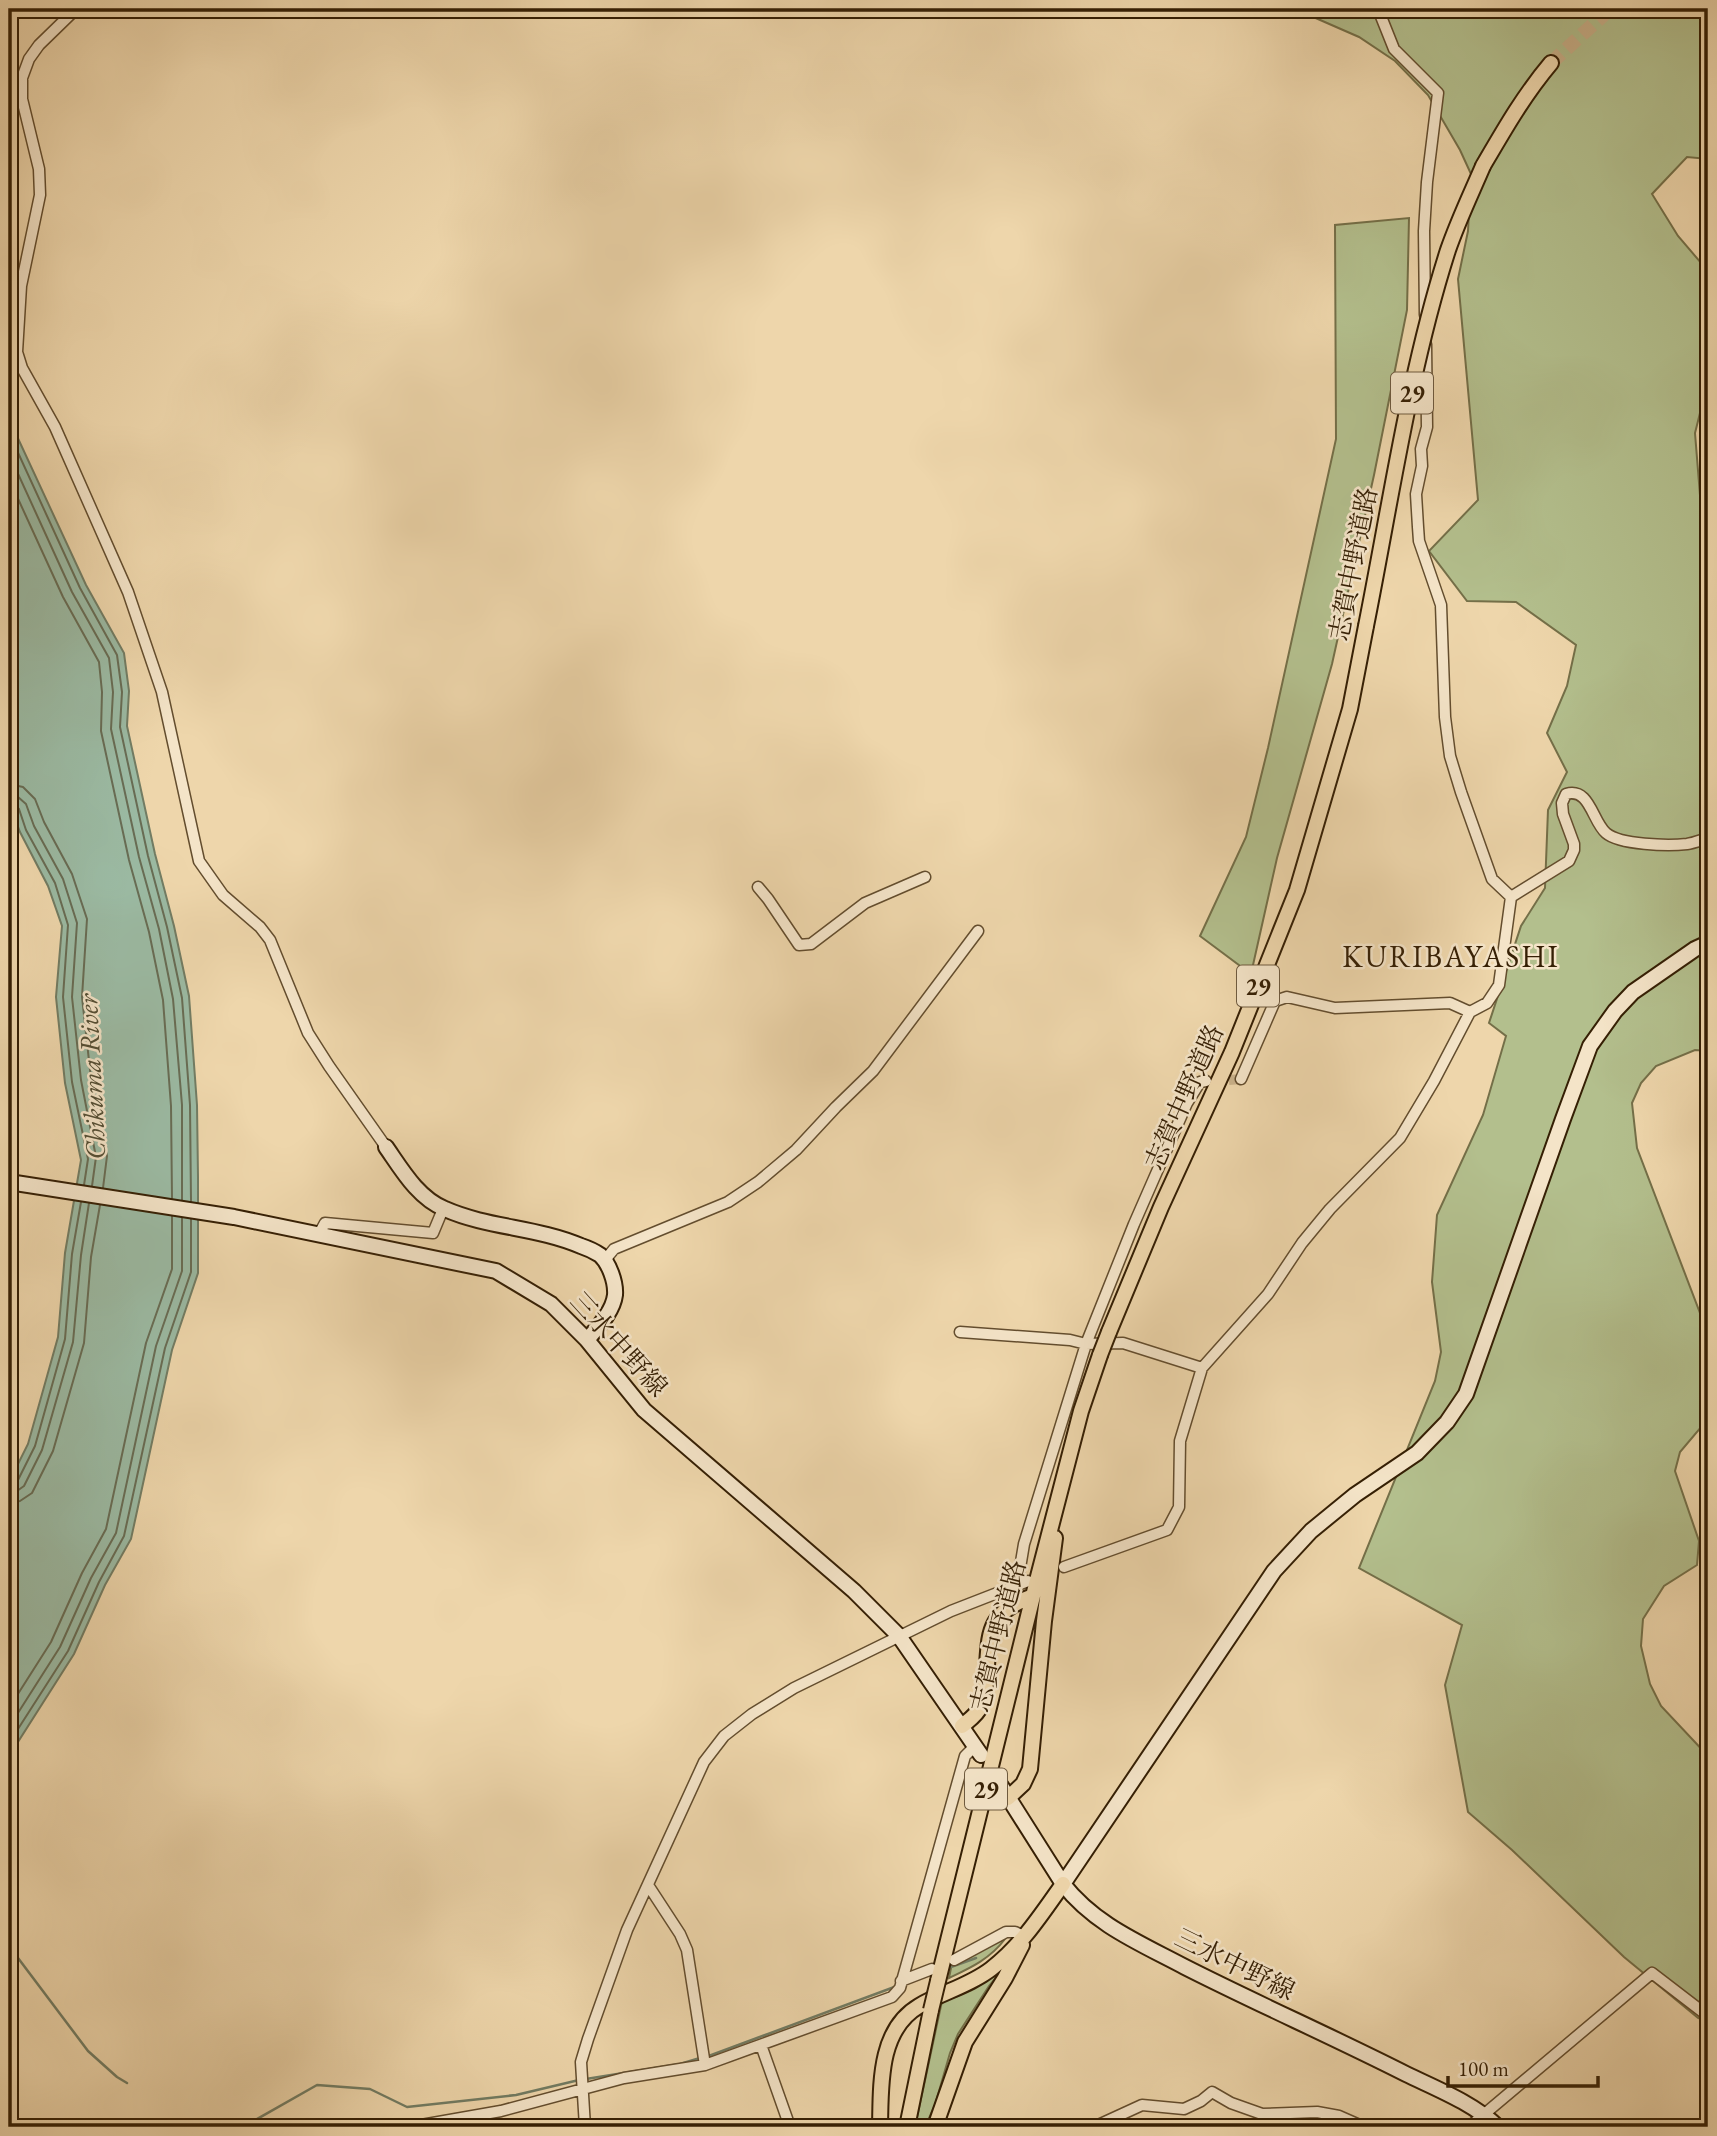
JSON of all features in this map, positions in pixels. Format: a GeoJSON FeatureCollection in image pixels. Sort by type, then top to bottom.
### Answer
{"type":"FeatureCollection","features":[{"type":"Feature","properties":{"kind":"main road","name":"志賀中野道路"},"geometry":{"type":"LineString","coordinates":[[907,2127],[931,2010],[935,1975],[1081,1411],[1109,1332],[1161,1207],[1232,1052],[1297,890],[1350,709],[1417,369],[1449,249],[1483,166],[1532,85],[1551,64]]}},
{"type":"Feature","properties":{"kind":"main road"},"geometry":{"type":"LineString","coordinates":[[936,2127],[965,2042],[1009,1971],[1026,1937],[1273,1570],[1293,1547],[1354,1495],[1417,1453],[1453,1413],[1466,1394],[1590,1046],[1633,992],[1708,943]]}},
{"type":"Feature","properties":{"kind":"main road"},"geometry":{"type":"LineString","coordinates":[[386,1147],[415,1187],[443,1209],[483,1222],[561,1237],[598,1253],[605,1260],[613,1278],[615,1296],[605,1319],[587,1340]]}},
{"type":"Feature","properties":{"kind":"main road","name":"三水中野線"},"geometry":{"type":"LineString","coordinates":[[9,1182],[234,1217],[496,1271],[551,1304],[587,1340],[644,1410],[854,1591],[899,1636],[978,1751]]}},
{"type":"Feature","properties":{"kind":"main road","name":"三水中野線"},"geometry":{"type":"LineString","coordinates":[[1059,1495],[1032,1758],[1027,1777],[1018,1790],[1005,1792],[1063,1884],[1074,1898],[1106,1926],[1236,1993],[1387,2064],[1484,2114],[1497,2127]]}},
{"type":"Feature","properties":{"kind":"main road"},"geometry":{"type":"LineString","coordinates":[[962,1726],[974,1716],[982,1704],[986,1688],[989,1638],[994,1623],[1010,1606],[1032,1596]]}},
{"type":"Feature","properties":{"kind":"main road"},"geometry":{"type":"LineString","coordinates":[[880,2127],[885,2059],[888,2044],[901,2021],[920,2005],[989,1971],[1026,1937]]}},
{"type":"Feature","properties":{"kind":"street"},"geometry":{"type":"LineString","coordinates":[[76,9],[39,45],[29,59],[22,78],[22,99],[39,169],[40,195],[21,286],[17,352],[22,368],[55,427],[128,592],[162,692],[199,861],[223,895],[260,927],[270,940],[308,1032],[386,1147]]}},
{"type":"Feature","properties":{"kind":"street"},"geometry":{"type":"LineString","coordinates":[[1378,9],[1394,49],[1438,93],[1427,182],[1423,252],[1428,393],[1427,427],[1421,449],[1422,466],[1416,494],[1419,541],[1441,605],[1445,717],[1450,757],[1492,879],[1511,897]]}},
{"type":"Feature","properties":{"kind":"street"},"geometry":{"type":"LineString","coordinates":[[1511,897],[1569,861],[1574,844],[1565,822],[1562,803],[1566,794],[1572,792],[1582,796],[1605,833],[1628,843],[1688,844],[1708,838]]}},
{"type":"Feature","properties":{"kind":"street"},"geometry":{"type":"LineString","coordinates":[[758,887],[799,945],[811,944],[865,904],[925,877]]}},
{"type":"Feature","properties":{"kind":"street"},"geometry":{"type":"LineString","coordinates":[[1063,1567],[1167,1530],[1178,1507],[1180,1441],[1202,1368],[1268,1294],[1330,1209],[1400,1138],[1470,1013],[1487,1003],[1499,985],[1511,897]]}},
{"type":"Feature","properties":{"kind":"street"},"geometry":{"type":"LineString","coordinates":[[605,1260],[614,1249],[728,1202],[758,1182],[796,1150],[873,1071],[978,931]]}},
{"type":"Feature","properties":{"kind":"street"},"geometry":{"type":"LineString","coordinates":[[1241,1079],[1275,1001],[1287,997],[1335,1008],[1450,1003],[1470,1013]]}},
{"type":"Feature","properties":{"kind":"street"},"geometry":{"type":"LineString","coordinates":[[1017,1586],[1024,1544],[1086,1344],[1134,1224],[1187,1103],[1200,1082],[1206,1081]]}},
{"type":"Feature","properties":{"kind":"street"},"geometry":{"type":"LineString","coordinates":[[319,1234],[325,1223],[433,1233],[443,1209]]}},
{"type":"Feature","properties":{"kind":"street"},"geometry":{"type":"LineString","coordinates":[[960,1332],[1070,1340],[1086,1344],[1123,1343],[1202,1368]]}},
{"type":"Feature","properties":{"kind":"street"},"geometry":{"type":"LineString","coordinates":[[585,2127],[581,2062],[626,1930],[704,1762],[724,1736],[752,1714],[794,1688],[951,1612],[1028,1581]]}},
{"type":"Feature","properties":{"kind":"street"},"geometry":{"type":"LineString","coordinates":[[410,2127],[501,2111],[583,2083],[705,2064],[892,1997],[901,1984],[965,1756],[978,1751]]}},
{"type":"Feature","properties":{"kind":"street"},"geometry":{"type":"LineString","coordinates":[[648,1885],[680,1934],[687,1950],[705,2064]]}},
{"type":"Feature","properties":{"kind":"street"},"geometry":{"type":"LineString","coordinates":[[954,1960],[1006,1932],[1015,1932],[1026,1937]]}},
{"type":"Feature","properties":{"kind":"street"},"geometry":{"type":"LineString","coordinates":[[1469,2127],[1652,1973],[1708,2016]]}},
{"type":"Feature","properties":{"kind":"street"},"geometry":{"type":"LineString","coordinates":[[901,1984],[935,1975]]}},
{"type":"Feature","properties":{"kind":"street"},"geometry":{"type":"LineString","coordinates":[[761,2045],[790,2127]]}},
{"type":"Feature","properties":{"kind":"street"},"geometry":{"type":"LineString","coordinates":[[1094,2127],[1142,2105],[1184,2109],[1212,2092],[1231,2103],[1262,2114],[1317,2112],[1339,2116],[1364,2127]]}},
{"type":"Feature","properties":{"kind":"shaded area"},"geometry":{"type":"Polygon","coordinates":[[[1295,9],[1708,9],[1708,159],[1687,157],[1652,194],[1678,236],[1708,271],[1708,381],[1695,433],[1708,595],[1708,1051],[1695,1050],[1656,1066],[1641,1083],[1632,1103],[1637,1148],[1708,1334],[1708,1419],[1680,1452],[1675,1471],[1699,1541],[1697,1565],[1664,1586],[1643,1619],[1641,1646],[1650,1684],[1661,1706],[1708,1756],[1708,2022],[1698,2018],[1624,1957],[1512,1850],[1468,1812],[1445,1685],[1462,1625],[1359,1568],[1435,1381],[1441,1352],[1432,1282],[1437,1215],[1483,1115],[1506,1036],[1489,1023],[1521,926],[1545,888],[1548,810],[1567,772],[1547,733],[1567,686],[1576,645],[1516,602],[1467,601],[1429,551],[1478,500],[1458,279],[1468,231],[1471,174],[1428,95],[1395,61],[1359,37],[1295,9]]]}},
{"type":"Feature","properties":{"kind":"shaded area"},"geometry":{"type":"Polygon","coordinates":[[[1409,218],[1407,310],[1374,475],[1332,664],[1277,858],[1251,974],[1200,936],[1246,837],[1336,439],[1335,225],[1409,218]]]}},
{"type":"Feature","properties":{"kind":"shaded area"},"geometry":{"type":"Polygon","coordinates":[[[1005,1939],[972,1967],[949,1978],[952,1963],[1005,1939]]]}},
{"type":"Feature","properties":{"kind":"shaded area"},"geometry":{"type":"Polygon","coordinates":[[[1007,1964],[989,1986],[958,2034],[925,2127],[915,2127],[942,2001],[969,1991],[1007,1964]]]}},
{"type":"Feature","properties":{"kind":"water","name":"Chikuma River"},"geometry":{"type":"Polygon","coordinates":[[[9,419],[86,585],[124,653],[129,691],[127,726],[189,996],[197,1105],[198,1273],[172,1350],[131,1539],[105,1585],[74,1654],[9,1756],[9,1482],[28,1444],[58,1337],[65,1253],[81,1160],[65,1083],[56,997],[62,926],[48,886],[20,832],[9,803],[9,419]]]}},
{"type":"Feature","properties":{"kind":"waterway"},"geometry":{"type":"LineString","coordinates":[[9,1946],[88,2051],[127,2083]]}},
{"type":"Feature","properties":{"kind":"waterway"},"geometry":{"type":"LineString","coordinates":[[951,1967],[976,1958]]}},
{"type":"Feature","properties":{"kind":"waterway"},"geometry":{"type":"LineString","coordinates":[[706,2057],[897,1986]]}},
{"type":"Feature","properties":{"kind":"waterway"},"geometry":{"type":"LineString","coordinates":[[586,2079],[680,2064],[700,2058]]}},
{"type":"Feature","properties":{"kind":"waterway"},"geometry":{"type":"LineString","coordinates":[[236,2127],[250,2123],[317,2085],[370,2089],[407,2107],[516,2095],[579,2080]]}},
{"type":"Feature","properties":{"kind":"waterway"},"geometry":{"type":"LineString","coordinates":[[195,2122],[206,2127]]}},
{"type":"Feature","properties":{"kind":"tunnel"},"geometry":{"type":"LineString","coordinates":[[1551,63],[1610,9]]}},
{"type":"Feature","properties":{"kind":"tunnel"},"geometry":{"type":"LineString","coordinates":[[1214,1081],[1241,1079]]}},
{"type":"Feature","properties":{"kind":"district","name":"KURIBAYASHI"},"geometry":{"type":"Point","coordinates":[1451,956]}}]}
